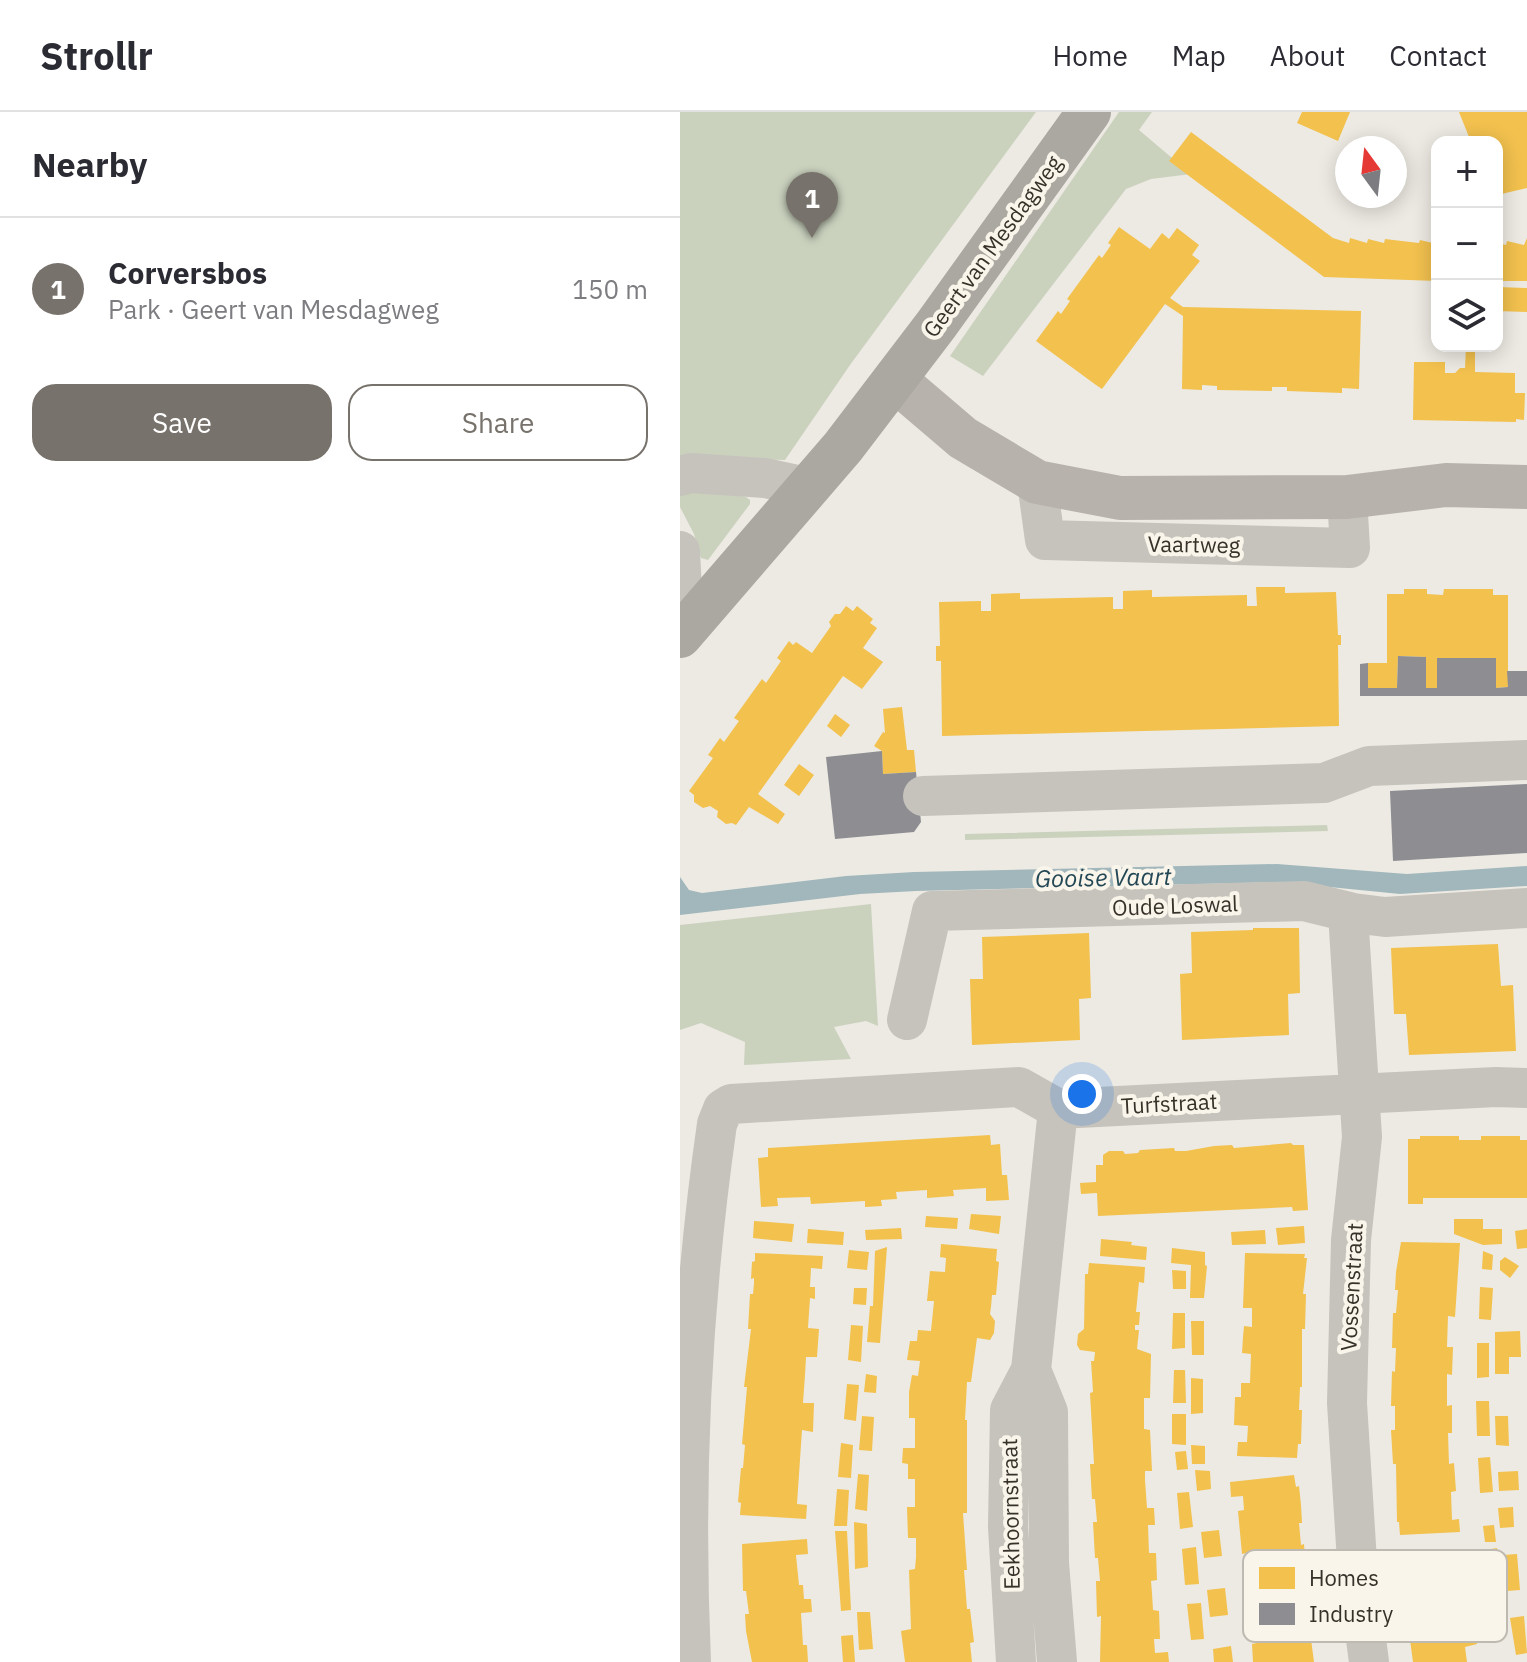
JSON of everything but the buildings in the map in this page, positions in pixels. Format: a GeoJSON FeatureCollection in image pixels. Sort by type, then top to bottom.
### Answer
{"type":"FeatureCollection","features":[{"type":"Feature","properties":{"kind":"main road","name":"Geert van Mesdagweg"},"geometry":{"type":"LineString","coordinates":[[682,634],[843,447],[1089,112]]}},
{"type":"Feature","properties":{"kind":"street","name":"Vaartweg"},"geometry":{"type":"LineString","coordinates":[[895,380],[963,438],[1037,482],[1120,498],[1347,497],[1446,485],[1527,487]]}},
{"type":"Feature","properties":{"kind":"street"},"geometry":{"type":"LineString","coordinates":[[680,476],[691,473],[765,478],[807,487]]}},
{"type":"Feature","properties":{"kind":"street"},"geometry":{"type":"LineString","coordinates":[[680,551],[682,634]]}},
{"type":"Feature","properties":{"kind":"street"},"geometry":{"type":"LineString","coordinates":[[923,796],[1324,783],[1369,766],[1527,760]]}},
{"type":"Feature","properties":{"kind":"street","name":"Oude Loswal"},"geometry":{"type":"LineString","coordinates":[[907,1020],[932,911],[1304,901],[1385,917],[1527,908]]}},
{"type":"Feature","properties":{"kind":"street","name":"Vossenstraat"},"geometry":{"type":"LineString","coordinates":[[1353,913],[1349,929],[1362,1137],[1351,1240],[1347,1403],[1356,1550]]}},
{"type":"Feature","properties":{"kind":"street"},"geometry":{"type":"LineString","coordinates":[[691,1662],[686,1563],[686,1468],[691,1373],[708,1186],[717,1124],[723,1109],[742,1101],[1019,1087],[1058,1109]]}},
{"type":"Feature","properties":{"kind":"street","name":"Turfstraat"},"geometry":{"type":"LineString","coordinates":[[1058,1109],[1527,1088]]}},
{"type":"Feature","properties":{"kind":"street","name":"Eekhoornstraat"},"geometry":{"type":"LineString","coordinates":[[1016,1662],[1008,1527],[1010,1410],[1031,1370],[1058,1109]]}},
{"type":"Feature","properties":{"kind":"street","name":"Eekhoornstraat"},"geometry":{"type":"LineString","coordinates":[[1031,1370],[1048,1412],[1048,1526],[1057,1662]]}},
{"type":"Feature","properties":{"kind":"street","name":"Vossenstraat"},"geometry":{"type":"LineString","coordinates":[[1367,1642],[1369,1662]]}},
{"type":"Feature","properties":{"kind":"green space"},"geometry":{"type":"Polygon","coordinates":[[[680,112],[1036,112],[850,365],[785,460],[680,458],[680,112]]]}},
{"type":"Feature","properties":{"kind":"green space"},"geometry":{"type":"Polygon","coordinates":[[[1119,112],[1152,112],[1139,130],[1191,174],[1151,179],[1126,189],[983,376],[950,356],[1119,112]]]}},
{"type":"Feature","properties":{"kind":"green space"},"geometry":{"type":"Polygon","coordinates":[[[680,484],[750,500],[708,560],[701,558],[694,534],[680,507],[680,484]]]}},
{"type":"Feature","properties":{"kind":"green space"},"geometry":{"type":"Polygon","coordinates":[[[1327,825],[1328,831],[965,840],[965,834],[1327,825]]]}},
{"type":"Feature","properties":{"kind":"green space"},"geometry":{"type":"Polygon","coordinates":[[[871,904],[878,1026],[866,1021],[834,1027],[851,1059],[744,1065],[745,1042],[701,1023],[680,1030],[680,925],[871,904]]]}},
{"type":"Feature","properties":{"kind":"water","name":"Gooise Vaart"},"geometry":{"type":"Polygon","coordinates":[[[1277,864],[1407,874],[1527,866],[1527,886],[1400,894],[1279,882],[916,891],[860,894],[680,915],[680,877],[689,890],[702,893],[846,876],[914,872],[1277,864]]]}},
{"type":"Feature","properties":{"kind":"place","name":"Corversbos"},"geometry":{"type":"Point","coordinates":[812,238]}}]}
